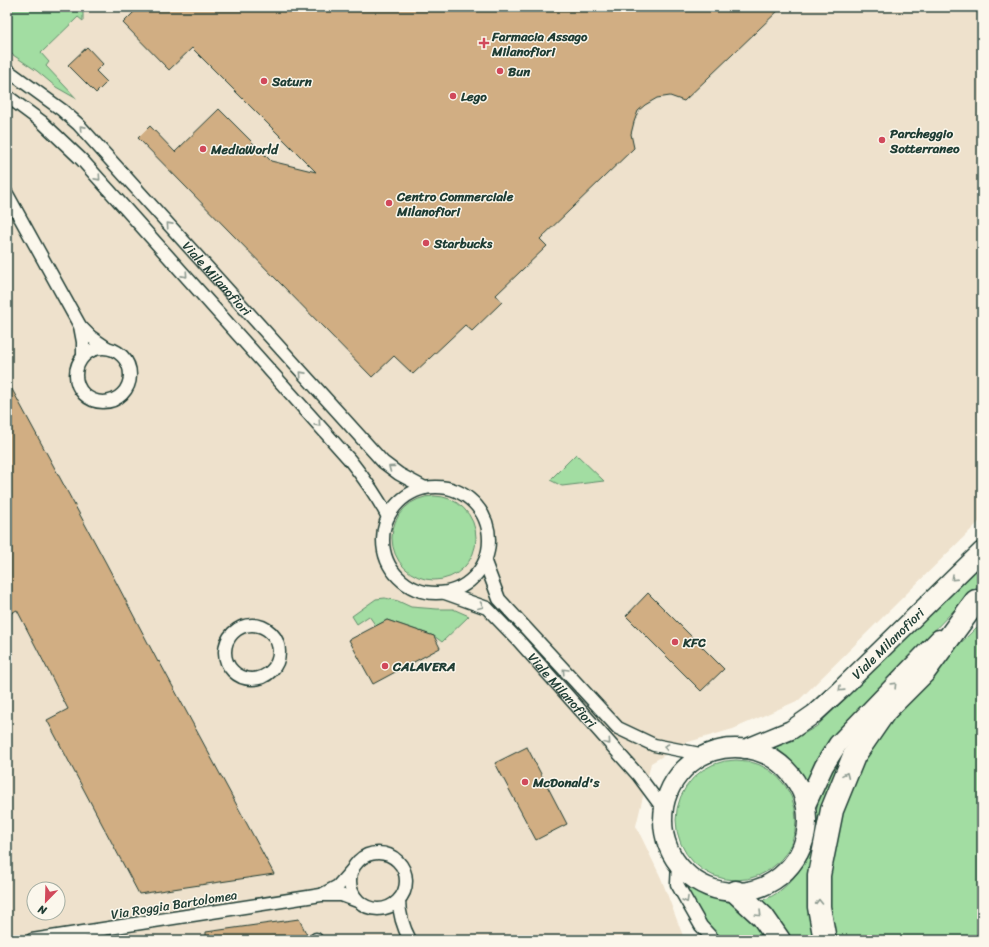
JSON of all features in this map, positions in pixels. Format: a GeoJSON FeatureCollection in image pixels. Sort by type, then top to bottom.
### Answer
{"type":"FeatureCollection","features":[{"type":"Feature","properties":{"kind":"highway"},"geometry":{"type":"LineString","coordinates":[[825,940],[819,907],[819,875],[832,810],[854,756],[885,711],[924,672],[979,598]]}},
{"type":"Feature","properties":{"kind":"highway"},"geometry":{"type":"LineString","coordinates":[[736,892],[763,917],[779,940]]}},
{"type":"Feature","properties":{"kind":"main road","name":"Viale Milanofiori"},"geometry":{"type":"LineString","coordinates":[[745,749],[791,730],[814,714],[982,551]]}},
{"type":"Feature","properties":{"kind":"main road","name":"Viale Milanofiori"},"geometry":{"type":"LineString","coordinates":[[806,805],[824,766],[838,744],[979,598]]}},
{"type":"Feature","properties":{"kind":"main road","name":"Viale Milanofiori"},"geometry":{"type":"LineString","coordinates":[[729,748],[745,749],[774,759],[794,778],[806,805],[807,827],[803,847],[794,863],[784,874],[771,883],[758,888],[736,892],[715,890],[694,880],[678,863],[665,839],[663,824],[664,810],[668,793],[678,777],[690,764],[704,755],[716,750],[729,748]]}},
{"type":"Feature","properties":{"kind":"street","name":"Viale Milanofiori"},"geometry":{"type":"LineString","coordinates":[[7,70],[62,110],[78,124],[372,451],[383,462],[399,474],[425,488]]}},
{"type":"Feature","properties":{"kind":"street","name":"Viale Milanofiori"},"geometry":{"type":"LineString","coordinates":[[7,96],[42,122],[82,160],[349,459],[365,479],[388,517]]}},
{"type":"Feature","properties":{"kind":"street"},"geometry":{"type":"LineString","coordinates":[[7,194],[80,326],[84,342],[83,356]]}},
{"type":"Feature","properties":{"kind":"street"},"geometry":{"type":"LineString","coordinates":[[80,326],[91,337],[122,356],[130,369],[128,385],[118,398],[111,401],[95,401],[80,390],[76,381],[78,363],[90,350],[107,348]]}},
{"type":"Feature","properties":{"kind":"street","name":"Viale Milanofiori"},"geometry":{"type":"LineString","coordinates":[[438,487],[452,490],[464,495],[474,503],[482,514],[488,529],[489,542],[485,562],[475,576],[461,587],[445,592],[426,592],[409,586],[398,578],[390,568],[385,556],[383,543],[384,530],[388,517],[397,504],[405,497],[425,488],[438,487]]}},
{"type":"Feature","properties":{"kind":"street","name":"Viale Milanofiori"},"geometry":{"type":"LineString","coordinates":[[485,562],[499,599],[618,728],[654,745],[704,755]]}},
{"type":"Feature","properties":{"kind":"street","name":"Viale Milanofiori"},"geometry":{"type":"LineString","coordinates":[[445,592],[487,608],[518,640],[638,775],[664,810]]}},
{"type":"Feature","properties":{"kind":"street"},"geometry":{"type":"LineString","coordinates":[[251,625],[264,627],[271,632],[279,648],[279,657],[273,669],[261,677],[254,679],[238,675],[232,670],[225,656],[225,648],[227,640],[232,633],[239,628],[251,625]]}},
{"type":"Feature","properties":{"kind":"street"},"geometry":{"type":"LineString","coordinates":[[383,854],[391,857],[400,866],[405,877],[403,893],[399,900],[386,908],[378,909],[370,908],[357,901],[350,886],[350,878],[352,870],[357,862],[368,855],[383,854]]}},
{"type":"Feature","properties":{"kind":"street"},"geometry":{"type":"LineString","coordinates":[[678,863],[677,884],[701,926],[714,940]]}},
{"type":"Feature","properties":{"kind":"street","name":"Via Roggia Bartolomea"},"geometry":{"type":"LineString","coordinates":[[320,895],[338,886],[352,870]]}},
{"type":"Feature","properties":{"kind":"street","name":"Via Roggia Bartolomea"},"geometry":{"type":"LineString","coordinates":[[32,940],[320,895],[341,895],[357,901]]}},
{"type":"Feature","properties":{"kind":"street"},"geometry":{"type":"LineString","coordinates":[[399,900],[399,911],[404,928],[410,940]]}},
{"type":"Feature","properties":{"kind":"street"},"geometry":{"type":"LineString","coordinates":[[378,909],[392,916],[404,928]]}},
{"type":"Feature","properties":{"kind":"shaded area"},"geometry":{"type":"Polygon","coordinates":[[[7,7],[982,7],[982,519],[799,700],[733,729],[685,743],[651,763],[636,826],[661,878],[683,936],[677,940],[7,940],[7,7]]]}},
{"type":"Feature","properties":{"kind":"green space"},"geometry":{"type":"Polygon","coordinates":[[[7,7],[80,7],[83,12],[83,21],[78,17],[41,53],[49,62],[46,66],[77,99],[56,87],[37,71],[7,51],[7,7]]]}},
{"type":"Feature","properties":{"kind":"green space"},"geometry":{"type":"Polygon","coordinates":[[[576,454],[604,481],[562,486],[550,480],[576,454]]]}},
{"type":"Feature","properties":{"kind":"green space"},"geometry":{"type":"Polygon","coordinates":[[[434,496],[450,499],[464,508],[473,522],[476,538],[473,554],[464,568],[450,577],[434,580],[418,577],[404,568],[395,554],[392,538],[395,522],[404,508],[418,499],[434,496]]]}},
{"type":"Feature","properties":{"kind":"green space"},"geometry":{"type":"Polygon","coordinates":[[[982,565],[982,581],[849,719],[837,734],[807,785],[793,764],[773,747],[792,741],[817,726],[982,565]]]}},
{"type":"Feature","properties":{"kind":"green space"},"geometry":{"type":"Polygon","coordinates":[[[385,598],[398,601],[411,607],[453,609],[469,616],[442,642],[434,636],[387,620],[376,626],[369,616],[357,624],[352,616],[376,599],[385,598]]]}},
{"type":"Feature","properties":{"kind":"green space"},"geometry":{"type":"Polygon","coordinates":[[[982,622],[982,940],[834,940],[828,883],[834,839],[854,775],[892,711],[982,622]]]}},
{"type":"Feature","properties":{"kind":"green space"},"geometry":{"type":"Polygon","coordinates":[[[852,741],[817,940],[786,940],[756,902],[776,894],[784,888],[804,863],[813,845],[817,809],[825,783],[832,768],[852,741]]]}},
{"type":"Feature","properties":{"kind":"green space"},"geometry":{"type":"Polygon","coordinates":[[[736,760],[748,761],[759,765],[769,770],[778,778],[786,787],[791,797],[795,808],[795,832],[791,843],[786,853],[778,862],[769,870],[759,875],[748,879],[736,880],[724,879],[713,875],[703,870],[694,862],[686,853],[681,843],[677,832],[676,820],[677,808],[681,797],[686,787],[694,778],[703,770],[713,765],[724,761],[736,760]]]}},
{"type":"Feature","properties":{"kind":"green space"},"geometry":{"type":"Polygon","coordinates":[[[683,882],[712,898],[732,902],[769,940],[721,940],[689,898],[683,882]]]}},
{"type":"Feature","properties":{"kind":"building","name":"Centro Commerciale Milanofiori"},"geometry":{"type":"Polygon","coordinates":[[[139,7],[782,7],[684,101],[670,96],[657,98],[638,111],[631,134],[634,148],[540,239],[547,246],[496,295],[502,302],[472,331],[465,325],[413,374],[394,356],[372,377],[138,138],[150,126],[175,152],[219,109],[271,161],[316,172],[192,48],[169,70],[123,23],[139,7]]]}},
{"type":"Feature","properties":{"kind":"building"},"geometry":{"type":"Polygon","coordinates":[[[87,47],[103,64],[96,71],[107,82],[96,93],[68,65],[87,47]]]}},
{"type":"Feature","properties":{"kind":"building"},"geometry":{"type":"Polygon","coordinates":[[[7,380],[158,662],[159,661],[274,874],[139,894],[47,720],[68,709],[17,610],[7,615],[7,380]]]}},
{"type":"Feature","properties":{"kind":"building","name":"KFC"},"geometry":{"type":"Polygon","coordinates":[[[648,593],[724,669],[701,691],[626,616],[648,593]]]}},
{"type":"Feature","properties":{"kind":"building","name":"CALAVERA"},"geometry":{"type":"Polygon","coordinates":[[[387,620],[434,636],[440,648],[373,684],[349,640],[387,620]]]}},
{"type":"Feature","properties":{"kind":"building","name":"McDonald's"},"geometry":{"type":"Polygon","coordinates":[[[527,747],[567,824],[536,840],[495,763],[527,747]]]}},
{"type":"Feature","properties":{"kind":"building"},"geometry":{"type":"Polygon","coordinates":[[[299,919],[308,940],[206,940],[206,932],[299,919]]]}},
{"type":"Feature","properties":{"kind":"place","name":"Farmacia Assago Milanofiori"},"geometry":{"type":"Point","coordinates":[484,43]}},
{"type":"Feature","properties":{"kind":"place","name":"Bun"},"geometry":{"type":"Point","coordinates":[500,71]}},
{"type":"Feature","properties":{"kind":"place","name":"Saturn"},"geometry":{"type":"Point","coordinates":[264,81]}},
{"type":"Feature","properties":{"kind":"place","name":"Lego"},"geometry":{"type":"Point","coordinates":[453,96]}},
{"type":"Feature","properties":{"kind":"place","name":"Parcheggio Sotterraneo"},"geometry":{"type":"Point","coordinates":[882,140]}},
{"type":"Feature","properties":{"kind":"place","name":"MediaWorld"},"geometry":{"type":"Point","coordinates":[203,149]}},
{"type":"Feature","properties":{"kind":"place","name":"Centro Commerciale Milanofiori"},"geometry":{"type":"Point","coordinates":[389,203]}},
{"type":"Feature","properties":{"kind":"place","name":"Starbucks"},"geometry":{"type":"Point","coordinates":[426,243]}},
{"type":"Feature","properties":{"kind":"place","name":"KFC"},"geometry":{"type":"Point","coordinates":[675,642]}},
{"type":"Feature","properties":{"kind":"place","name":"CALAVERA"},"geometry":{"type":"Point","coordinates":[385,666]}},
{"type":"Feature","properties":{"kind":"place","name":"McDonald's"},"geometry":{"type":"Point","coordinates":[525,782]}}]}
